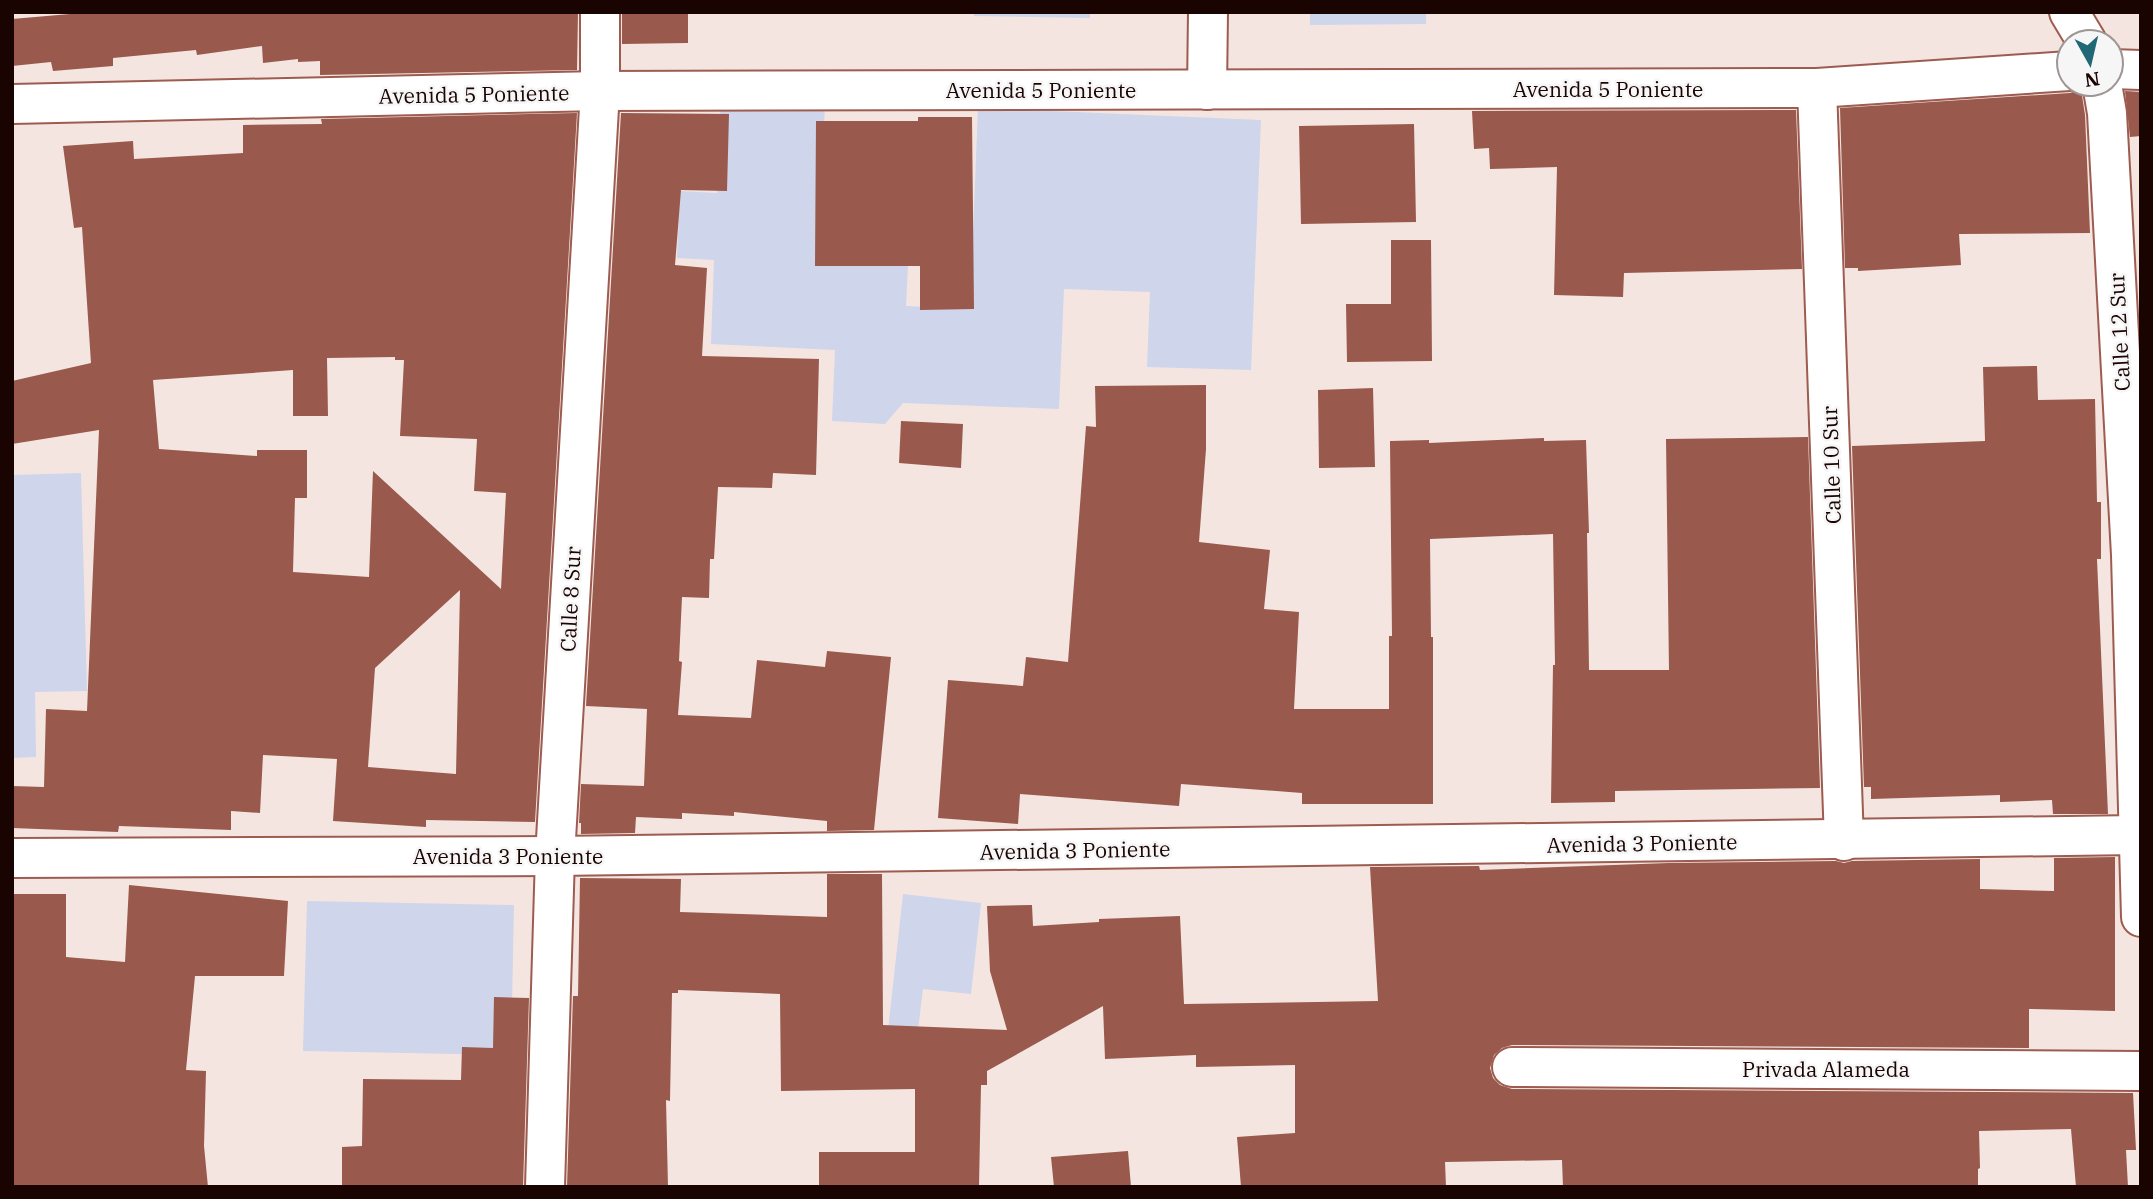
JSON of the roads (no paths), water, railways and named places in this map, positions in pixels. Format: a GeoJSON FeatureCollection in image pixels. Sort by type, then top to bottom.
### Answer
{"type":"FeatureCollection","features":[{"type":"Feature","properties":{"kind":"street","name":"Calle 8 Sur"},"geometry":{"type":"LineString","coordinates":[[545,1187],[555,856],[600,91],[600,12]]}},
{"type":"Feature","properties":{"kind":"street"},"geometry":{"type":"LineString","coordinates":[[1207,90],[1208,12]]}},
{"type":"Feature","properties":{"kind":"street","name":"Avenida 5 Poniente"},"geometry":{"type":"LineString","coordinates":[[12,104],[600,91],[1817,88],[2055,72]]}},
{"type":"Feature","properties":{"kind":"street","name":"Calle 10 Sur"},"geometry":{"type":"LineString","coordinates":[[1817,88],[1844,841]]}},
{"type":"Feature","properties":{"kind":"street","name":"Calle 12 Sur"},"geometry":{"type":"LineString","coordinates":[[2104,98],[2136,552],[2137,835],[2141,917]]}},
{"type":"Feature","properties":{"kind":"street","name":"Avenida 3 Poniente"},"geometry":{"type":"LineString","coordinates":[[12,858],[555,856],[1844,841],[2137,835]]}},
{"type":"Feature","properties":{"kind":"street","name":"Privada Alameda"},"geometry":{"type":"LineString","coordinates":[[1511,1067],[2141,1071]]}}]}
